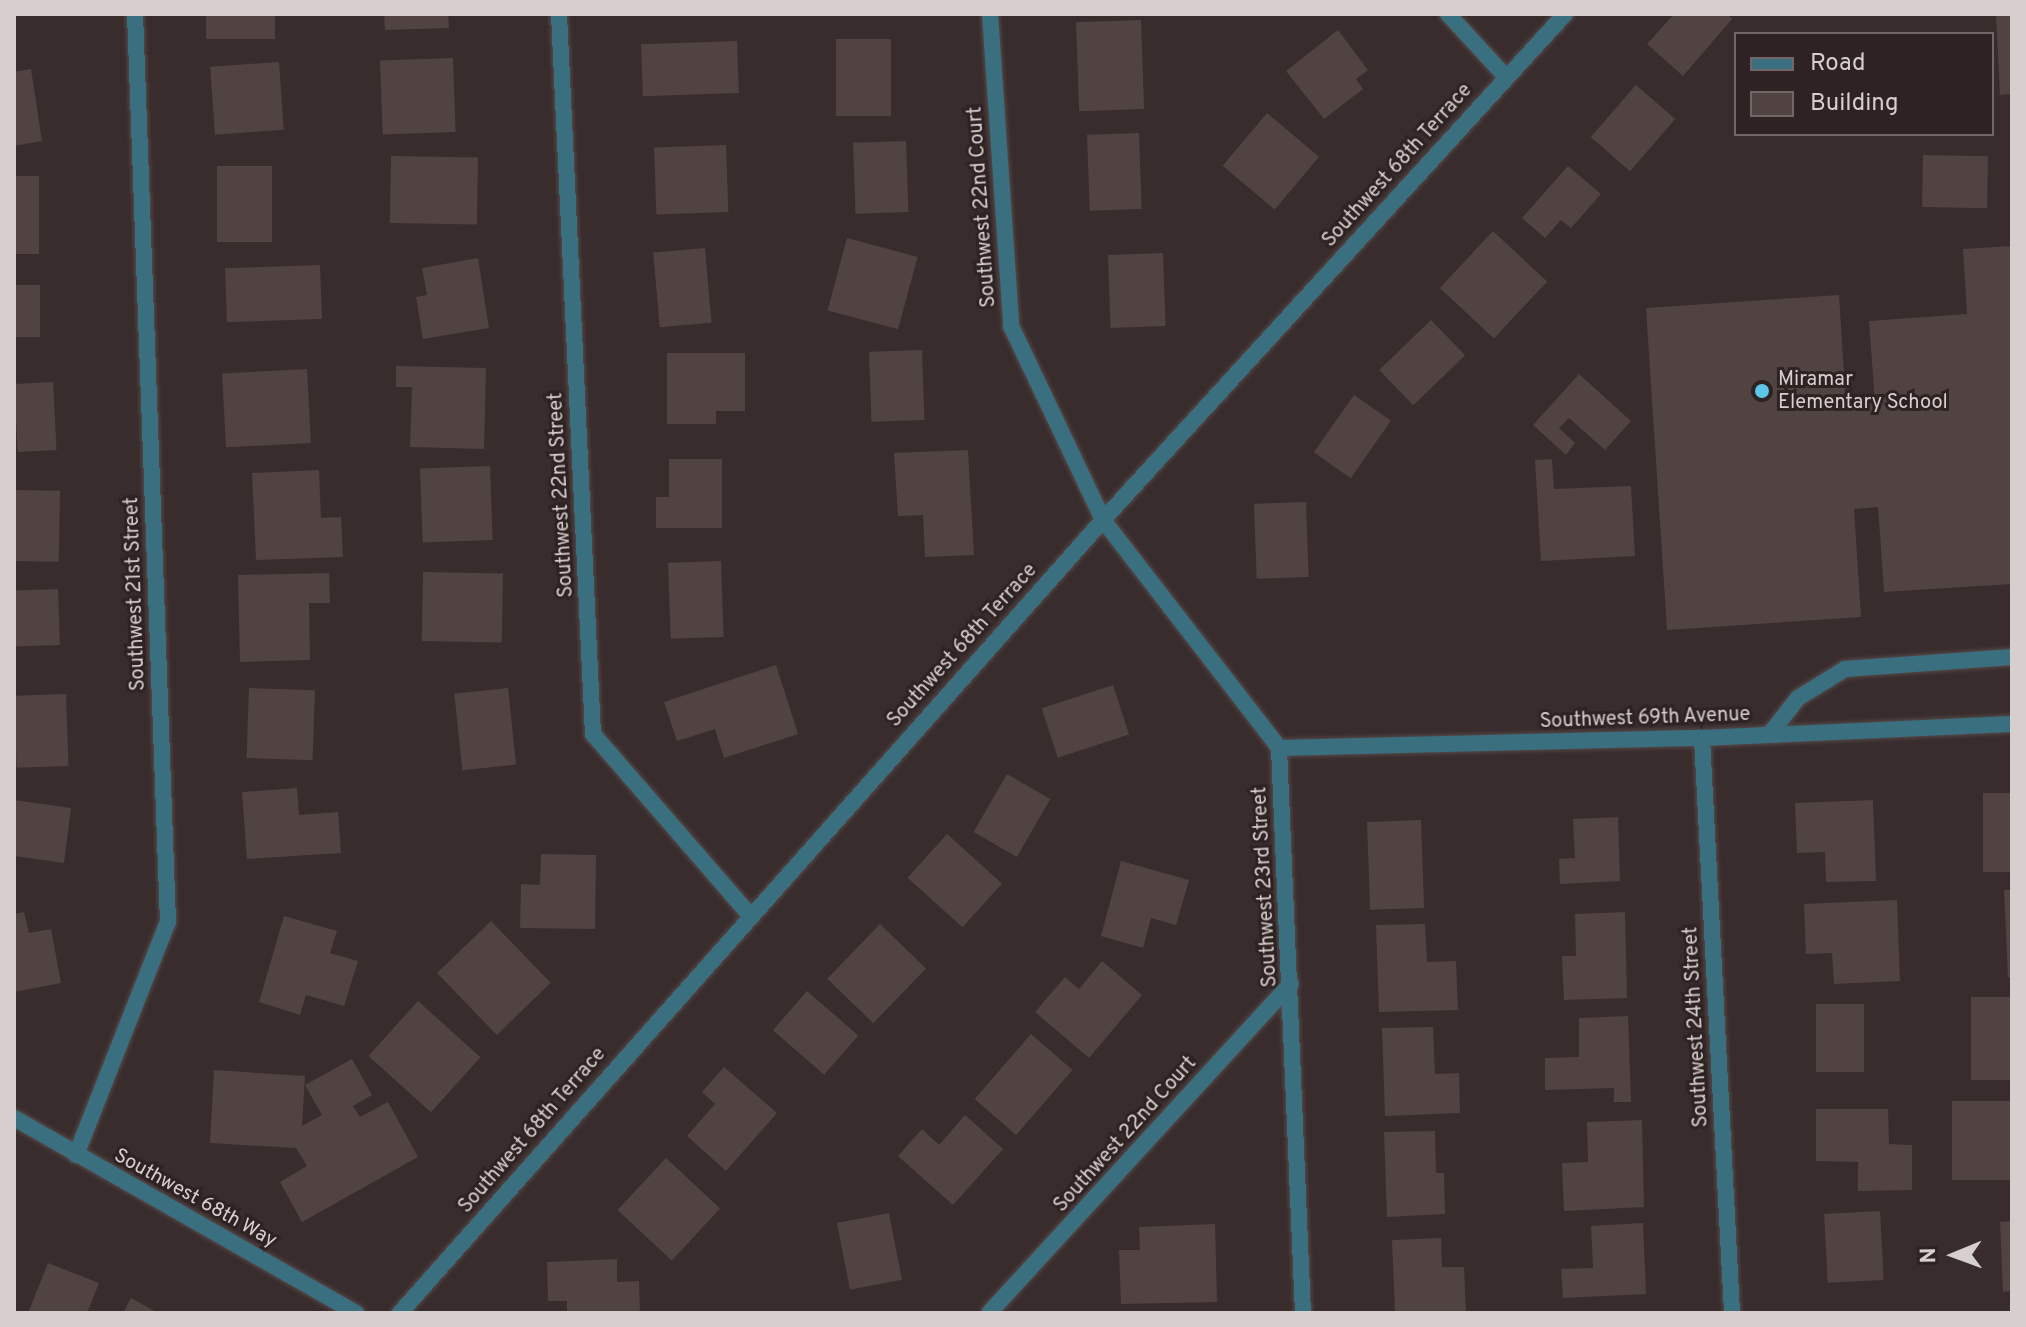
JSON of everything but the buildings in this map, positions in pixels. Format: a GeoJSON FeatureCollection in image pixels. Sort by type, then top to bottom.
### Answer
{"type":"FeatureCollection","features":[{"type":"Feature","properties":{"kind":"street","name":"Southwest 21st Street"},"geometry":{"type":"LineString","coordinates":[[76,1155],[168,922],[135,14]]}},
{"type":"Feature","properties":{"kind":"street","name":"Southwest 22nd Street"},"geometry":{"type":"LineString","coordinates":[[559,14],[593,734],[750,915]]}},
{"type":"Feature","properties":{"kind":"street","name":"Southwest 22nd Court"},"geometry":{"type":"LineString","coordinates":[[990,14],[1011,326],[1103,520]]}},
{"type":"Feature","properties":{"kind":"street"},"geometry":{"type":"LineString","coordinates":[[1448,14],[1506,77]]}},
{"type":"Feature","properties":{"kind":"street","name":"Southwest 68th Terrace"},"geometry":{"type":"LineString","coordinates":[[400,1313],[1103,520],[1565,14]]}},
{"type":"Feature","properties":{"kind":"street"},"geometry":{"type":"LineString","coordinates":[[1103,520],[1279,748]]}},
{"type":"Feature","properties":{"kind":"street"},"geometry":{"type":"LineString","coordinates":[[1769,735],[1798,698],[1845,669],[2012,657]]}},
{"type":"Feature","properties":{"kind":"street","name":"Southwest 69th Avenue"},"geometry":{"type":"LineString","coordinates":[[1279,748],[1702,738],[2012,724]]}},
{"type":"Feature","properties":{"kind":"street","name":"Southwest 24th Street"},"geometry":{"type":"LineString","coordinates":[[1702,738],[1732,1313]]}},
{"type":"Feature","properties":{"kind":"street","name":"Southwest 23rd Street"},"geometry":{"type":"LineString","coordinates":[[1279,748],[1303,1313]]}},
{"type":"Feature","properties":{"kind":"street","name":"Southwest 22nd Court"},"geometry":{"type":"LineString","coordinates":[[990,1312],[1291,984]]}},
{"type":"Feature","properties":{"kind":"street","name":"Southwest 68th Way"},"geometry":{"type":"LineString","coordinates":[[14,1118],[356,1313]]}},
{"type":"Feature","properties":{"kind":"place","name":"Miramar Elementary School"},"geometry":{"type":"Point","coordinates":[1762,391]}}]}
